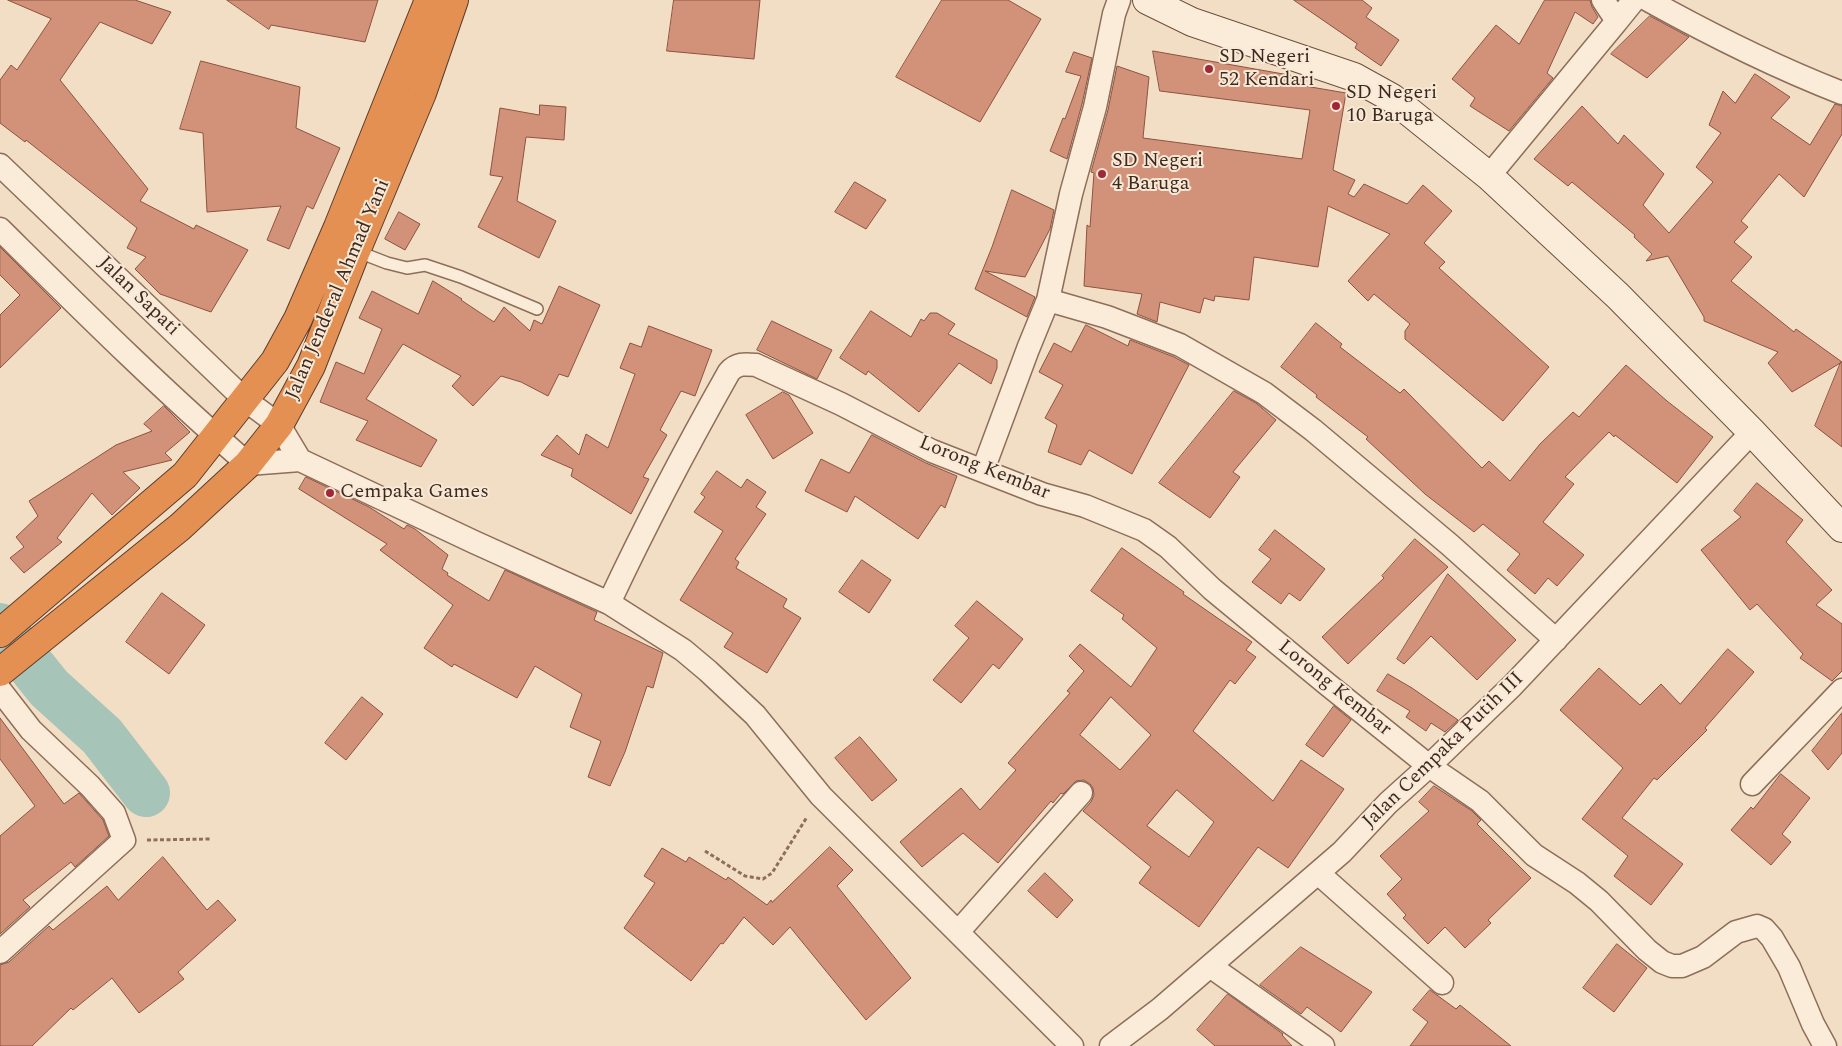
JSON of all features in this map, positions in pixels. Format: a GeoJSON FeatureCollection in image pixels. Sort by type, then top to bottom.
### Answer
{"type":"FeatureCollection","features":[{"type":"Feature","properties":{"kind":"highway","name":"Jalan Jenderal Ahmad Yani"},"geometry":{"type":"LineString","coordinates":[[10,625],[185,475],[275,361],[298,319],[338,228],[429,0]]}},
{"type":"Feature","properties":{"kind":"highway","name":"Jalan Jenderal Ahmad Yani"},"geometry":{"type":"LineString","coordinates":[[18,657],[74,614],[180,527],[248,464],[279,425],[311,366],[356,251],[422,93],[454,0]]}},
{"type":"Feature","properties":{"kind":"street"},"geometry":{"type":"LineString","coordinates":[[983,470],[1048,300],[1071,194],[1095,107],[1114,14],[1119,0]]}},
{"type":"Feature","properties":{"kind":"street"},"geometry":{"type":"LineString","coordinates":[[1147,0],[1192,22],[1354,77],[1392,98],[1489,176],[1618,296],[1752,432],[1842,528]]}},
{"type":"Feature","properties":{"kind":"street"},"geometry":{"type":"LineString","coordinates":[[1603,0],[1618,21]]}},
{"type":"Feature","properties":{"kind":"street"},"geometry":{"type":"LineString","coordinates":[[1489,176],[1634,0]]}},
{"type":"Feature","properties":{"kind":"street"},"geometry":{"type":"LineString","coordinates":[[1648,0],[1745,52],[1842,93]]}},
{"type":"Feature","properties":{"kind":"street","name":"Jalan Sapati"},"geometry":{"type":"LineString","coordinates":[[0,166],[244,399],[279,425]]}},
{"type":"Feature","properties":{"kind":"street"},"geometry":{"type":"LineString","coordinates":[[0,229],[99,326],[248,464],[300,460],[609,603],[684,650],[755,716],[821,796],[1072,1046]]}},
{"type":"Feature","properties":{"kind":"street"},"geometry":{"type":"LineString","coordinates":[[1048,300],[1122,323],[1180,345],[1264,394],[1313,430],[1450,545],[1556,640]]}},
{"type":"Feature","properties":{"kind":"street","name":"Lorong Kembar"},"geometry":{"type":"LineString","coordinates":[[609,603],[692,436],[729,372],[742,363],[756,365],[780,374],[932,451],[1042,494],[1085,506],[1144,530],[1168,547],[1212,589],[1258,628],[1430,766],[1480,801],[1534,855],[1577,883],[1599,901],[1647,950],[1662,962],[1672,966],[1682,966],[1703,957],[1736,932],[1757,926],[1764,929],[1772,938],[1789,966],[1813,1024],[1825,1046]]}},
{"type":"Feature","properties":{"kind":"street"},"geometry":{"type":"LineString","coordinates":[[279,425],[300,460]]}},
{"type":"Feature","properties":{"kind":"street","name":"Jalan Cempaka Putih III"},"geometry":{"type":"LineString","coordinates":[[1111,1046],[1160,1009],[1342,852],[1388,802],[1430,766],[1512,686],[1752,432]]}},
{"type":"Feature","properties":{"kind":"street"},"geometry":{"type":"LineString","coordinates":[[0,690],[31,730],[90,786],[114,813],[124,840],[0,952]]}},
{"type":"Feature","properties":{"kind":"street"},"geometry":{"type":"LineString","coordinates":[[1752,784],[1842,690]]}},
{"type":"Feature","properties":{"kind":"street"},"geometry":{"type":"LineString","coordinates":[[958,932],[1081,793]]}},
{"type":"Feature","properties":{"kind":"street"},"geometry":{"type":"LineString","coordinates":[[1318,873],[1442,982]]}},
{"type":"Feature","properties":{"kind":"street"},"geometry":{"type":"LineString","coordinates":[[1210,966],[1323,1046]]}},
{"type":"Feature","properties":{"kind":"lane"},"geometry":{"type":"LineString","coordinates":[[356,251],[387,263],[407,268],[425,265],[461,277],[537,309]]}},
{"type":"Feature","properties":{"kind":"path"},"geometry":{"type":"LineString","coordinates":[[705,851],[745,876],[763,879],[772,873],[821,796]]}},
{"type":"Feature","properties":{"kind":"path"},"geometry":{"type":"LineString","coordinates":[[124,840],[211,839]]}},
{"type":"Feature","properties":{"kind":"building"},"geometry":{"type":"Polygon","coordinates":[[[8,0],[135,0],[171,12],[152,44],[100,22],[60,80],[148,189],[140,201],[194,229],[196,225],[248,250],[211,312],[160,294],[135,269],[146,257],[127,248],[137,228],[26,140],[25,142],[0,123],[0,80],[11,65],[17,70],[51,19],[8,0]]]}},
{"type":"Feature","properties":{"kind":"building"},"geometry":{"type":"Polygon","coordinates":[[[227,0],[378,0],[365,42],[271,25],[269,29],[227,0]]]}},
{"type":"Feature","properties":{"kind":"building"},"geometry":{"type":"Polygon","coordinates":[[[674,0],[760,0],[754,59],[667,51],[674,0]]]}},
{"type":"Feature","properties":{"kind":"building"},"geometry":{"type":"Polygon","coordinates":[[[942,0],[1008,0],[1041,19],[980,122],[896,77],[942,0]]]}},
{"type":"Feature","properties":{"kind":"building"},"geometry":{"type":"Polygon","coordinates":[[[1294,0],[1362,0],[1372,8],[1366,17],[1399,40],[1381,66],[1355,48],[1357,44],[1294,0]]]}},
{"type":"Feature","properties":{"kind":"building"},"geometry":{"type":"Polygon","coordinates":[[[1545,0],[1590,0],[1598,17],[1593,24],[1575,12],[1547,73],[1553,78],[1509,131],[1470,106],[1475,98],[1452,79],[1496,25],[1519,44],[1545,0]]]}},
{"type":"Feature","properties":{"kind":"building"},"geometry":{"type":"Polygon","coordinates":[[[1650,16],[1689,37],[1647,78],[1611,54],[1650,16]]]}},
{"type":"Feature","properties":{"kind":"building"},"geometry":{"type":"Polygon","coordinates":[[[1153,51],[1306,78],[1305,86],[1346,93],[1333,170],[1355,180],[1348,194],[1354,197],[1364,184],[1407,204],[1423,185],[1452,211],[1424,243],[1445,262],[1439,268],[1549,367],[1503,421],[1405,339],[1405,331],[1410,324],[1374,294],[1368,301],[1348,281],[1390,234],[1328,206],[1318,267],[1254,257],[1249,300],[1215,296],[1214,301],[1204,298],[1200,313],[1160,302],[1157,322],[1137,314],[1142,294],[1084,286],[1087,225],[1090,227],[1094,173],[1091,172],[1108,110],[1117,66],[1149,77],[1143,138],[1302,159],[1310,110],[1160,91],[1153,51]]]}},
{"type":"Feature","properties":{"kind":"building"},"geometry":{"type":"Polygon","coordinates":[[[1074,52],[1092,58],[1067,159],[1050,151],[1063,118],[1065,119],[1081,76],[1066,72],[1074,52]]]}},
{"type":"Feature","properties":{"kind":"building"},"geometry":{"type":"Polygon","coordinates":[[[201,61],[300,87],[296,128],[340,148],[313,209],[307,206],[289,249],[267,240],[281,206],[207,212],[203,133],[180,129],[201,61]]]}},
{"type":"Feature","properties":{"kind":"building"},"geometry":{"type":"Polygon","coordinates":[[[1755,74],[1790,97],[1771,118],[1810,145],[1835,104],[1842,106],[1842,134],[1804,197],[1779,174],[1741,221],[1748,227],[1734,242],[1752,257],[1731,281],[1794,332],[1796,329],[1842,362],[1792,392],[1768,363],[1778,352],[1704,321],[1704,317],[1668,256],[1646,261],[1652,254],[1634,237],[1635,235],[1572,182],[1568,186],[1534,159],[1582,106],[1618,144],[1624,135],[1664,174],[1643,205],[1669,233],[1713,182],[1696,167],[1721,133],[1709,125],[1723,91],[1735,103],[1755,74]]]}},
{"type":"Feature","properties":{"kind":"building"},"geometry":{"type":"Polygon","coordinates":[[[540,105],[566,107],[564,140],[526,137],[517,201],[556,221],[539,258],[478,227],[503,177],[490,175],[500,108],[539,115],[540,105]]]}},
{"type":"Feature","properties":{"kind":"building"},"geometry":{"type":"Polygon","coordinates":[[[855,182],[886,200],[866,229],[835,212],[855,182]]]}},
{"type":"Feature","properties":{"kind":"building"},"geometry":{"type":"Polygon","coordinates":[[[1012,190],[1054,210],[1050,229],[1025,277],[985,271],[1035,297],[1027,317],[975,289],[1012,190]]]}},
{"type":"Feature","properties":{"kind":"building"},"geometry":{"type":"Polygon","coordinates":[[[399,212],[420,224],[405,250],[385,239],[399,212]]]}},
{"type":"Feature","properties":{"kind":"building"},"geometry":{"type":"Polygon","coordinates":[[[0,247],[61,308],[0,368],[0,315],[20,295],[0,275],[0,247]]]}},
{"type":"Feature","properties":{"kind":"building"},"geometry":{"type":"Polygon","coordinates":[[[433,281],[494,322],[504,307],[530,331],[534,320],[542,324],[559,286],[600,305],[568,377],[559,374],[548,396],[521,382],[501,376],[473,406],[452,386],[461,376],[403,344],[366,399],[437,440],[421,467],[356,440],[368,421],[320,402],[336,362],[364,374],[382,329],[359,318],[372,291],[418,314],[433,281]]]}},
{"type":"Feature","properties":{"kind":"building"},"geometry":{"type":"Polygon","coordinates":[[[871,311],[911,337],[921,319],[924,321],[930,313],[937,313],[955,324],[948,334],[997,360],[997,368],[991,384],[959,363],[919,412],[868,371],[866,375],[840,358],[871,311]]]}},
{"type":"Feature","properties":{"kind":"building"},"geometry":{"type":"Polygon","coordinates":[[[772,321],[832,350],[817,379],[757,350],[772,321]]]}},
{"type":"Feature","properties":{"kind":"building"},"geometry":{"type":"Polygon","coordinates":[[[1316,323],[1342,344],[1340,347],[1400,393],[1404,389],[1482,468],[1489,461],[1510,481],[1540,444],[1573,412],[1579,417],[1626,365],[1667,401],[1713,437],[1677,483],[1609,432],[1565,477],[1574,484],[1543,522],[1584,555],[1557,586],[1548,578],[1535,594],[1507,570],[1520,554],[1483,524],[1474,532],[1425,494],[1366,439],[1368,437],[1281,367],[1316,323]]]}},
{"type":"Feature","properties":{"kind":"building"},"geometry":{"type":"Polygon","coordinates":[[[1086,325],[1128,346],[1130,340],[1174,357],[1189,365],[1132,474],[1089,450],[1081,465],[1048,452],[1057,425],[1045,418],[1063,385],[1039,372],[1054,343],[1071,352],[1086,325]]]}},
{"type":"Feature","properties":{"kind":"building"},"geometry":{"type":"Polygon","coordinates":[[[649,326],[712,350],[695,396],[681,391],[660,430],[667,435],[643,477],[649,479],[631,514],[571,476],[573,469],[541,455],[557,435],[579,455],[586,434],[608,448],[635,374],[620,368],[630,343],[641,347],[649,326]]]}},
{"type":"Feature","properties":{"kind":"building"},"geometry":{"type":"Polygon","coordinates":[[[1842,362],[1842,447],[1815,426],[1842,362]]]}},
{"type":"Feature","properties":{"kind":"building"},"geometry":{"type":"Polygon","coordinates":[[[1234,391],[1256,403],[1276,420],[1233,472],[1240,477],[1210,518],[1159,483],[1234,391]]]}},
{"type":"Feature","properties":{"kind":"building"},"geometry":{"type":"Polygon","coordinates":[[[783,392],[789,395],[813,433],[773,459],[746,415],[783,392]]]}},
{"type":"Feature","properties":{"kind":"building"},"geometry":{"type":"Polygon","coordinates":[[[164,406],[190,432],[165,453],[172,460],[123,472],[140,488],[112,515],[92,493],[57,538],[62,542],[24,573],[10,558],[24,547],[16,537],[38,516],[29,501],[116,445],[152,431],[144,424],[164,406]]]}},
{"type":"Feature","properties":{"kind":"building"},"geometry":{"type":"Polygon","coordinates":[[[872,435],[926,463],[957,476],[945,508],[941,505],[918,539],[855,496],[847,512],[805,491],[821,459],[849,473],[872,435]]]}},
{"type":"Feature","properties":{"kind":"building"},"geometry":{"type":"Polygon","coordinates":[[[717,471],[741,488],[747,479],[766,492],[756,507],[766,514],[735,559],[739,562],[736,568],[787,599],[783,607],[801,618],[767,673],[724,647],[733,633],[680,600],[723,531],[694,512],[705,497],[701,494],[717,471]]]}},
{"type":"Feature","properties":{"kind":"building"},"geometry":{"type":"Polygon","coordinates":[[[306,477],[369,507],[404,529],[407,525],[415,529],[448,555],[442,569],[448,573],[447,575],[489,601],[505,570],[597,612],[594,620],[663,653],[653,688],[647,686],[625,752],[610,786],[588,777],[601,741],[570,727],[582,694],[535,666],[517,698],[454,664],[452,667],[424,648],[453,605],[380,550],[387,544],[299,489],[306,477]]]}},
{"type":"Feature","properties":{"kind":"building"},"geometry":{"type":"Polygon","coordinates":[[[1757,483],[1803,520],[1786,542],[1832,590],[1816,605],[1842,624],[1842,671],[1832,681],[1800,658],[1803,654],[1757,604],[1750,610],[1701,550],[1741,517],[1734,511],[1757,483]]]}},
{"type":"Feature","properties":{"kind":"building"},"geometry":{"type":"Polygon","coordinates":[[[1275,530],[1325,569],[1300,601],[1289,593],[1281,604],[1252,582],[1271,559],[1259,550],[1275,530]]]}},
{"type":"Feature","properties":{"kind":"building"},"geometry":{"type":"Polygon","coordinates":[[[1415,539],[1448,567],[1348,664],[1322,637],[1384,578],[1382,576],[1415,539]]]}},
{"type":"Feature","properties":{"kind":"building"},"geometry":{"type":"Polygon","coordinates":[[[1122,548],[1184,592],[1183,594],[1252,642],[1246,650],[1256,657],[1235,684],[1230,680],[1193,731],[1273,801],[1301,760],[1344,789],[1288,868],[1258,847],[1199,927],[1139,883],[1151,867],[1083,811],[1094,795],[1093,788],[1084,780],[1076,781],[1063,794],[1061,793],[1053,803],[1051,801],[998,863],[963,833],[922,867],[900,842],[961,788],[980,810],[1016,770],[1008,763],[1070,693],[1067,691],[1084,671],[1069,656],[1080,644],[1131,687],[1157,648],[1122,619],[1124,615],[1091,591],[1122,548]],[[1111,697],[1080,735],[1120,770],[1151,735],[1111,697]],[[1177,790],[1147,826],[1189,857],[1214,822],[1177,790]]]}},
{"type":"Feature","properties":{"kind":"building"},"geometry":{"type":"Polygon","coordinates":[[[862,560],[891,580],[869,613],[839,592],[862,560]]]}},
{"type":"Feature","properties":{"kind":"building"},"geometry":{"type":"Polygon","coordinates":[[[1448,574],[1516,640],[1477,680],[1431,636],[1404,664],[1397,659],[1448,574]]]}},
{"type":"Feature","properties":{"kind":"building"},"geometry":{"type":"Polygon","coordinates":[[[162,593],[205,625],[169,674],[126,642],[162,593]]]}},
{"type":"Feature","properties":{"kind":"building"},"geometry":{"type":"Polygon","coordinates":[[[977,601],[1023,639],[999,669],[993,664],[961,703],[933,680],[969,638],[955,626],[977,601]]]}},
{"type":"Feature","properties":{"kind":"building"},"geometry":{"type":"Polygon","coordinates":[[[1728,649],[1754,672],[1705,728],[1707,730],[1657,780],[1654,778],[1622,818],[1683,864],[1651,905],[1614,876],[1628,856],[1582,819],[1623,768],[1560,710],[1599,668],[1640,705],[1661,684],[1680,704],[1728,649]]]}},
{"type":"Feature","properties":{"kind":"building"},"geometry":{"type":"Polygon","coordinates":[[[1388,674],[1458,720],[1445,732],[1431,723],[1426,731],[1406,717],[1410,711],[1377,691],[1388,674]]]}},
{"type":"Feature","properties":{"kind":"building"},"geometry":{"type":"Polygon","coordinates":[[[362,697],[383,714],[346,760],[325,743],[362,697]]]}},
{"type":"Feature","properties":{"kind":"building"},"geometry":{"type":"Polygon","coordinates":[[[1334,706],[1351,720],[1323,757],[1306,745],[1334,706]]]}},
{"type":"Feature","properties":{"kind":"building"},"geometry":{"type":"Polygon","coordinates":[[[1842,713],[1842,753],[1828,770],[1812,751],[1842,713]]]}},
{"type":"Feature","properties":{"kind":"building"},"geometry":{"type":"Polygon","coordinates":[[[0,718],[64,804],[79,793],[103,820],[109,836],[75,867],[71,862],[23,900],[30,907],[0,934],[0,836],[35,806],[0,759],[0,718]]]}},
{"type":"Feature","properties":{"kind":"building"},"geometry":{"type":"Polygon","coordinates":[[[860,737],[897,780],[872,801],[835,758],[860,737]]]}},
{"type":"Feature","properties":{"kind":"building"},"geometry":{"type":"Polygon","coordinates":[[[1781,774],[1810,798],[1782,834],[1791,842],[1771,865],[1731,830],[1751,807],[1753,809],[1781,774]]]}},
{"type":"Feature","properties":{"kind":"building"},"geometry":{"type":"Polygon","coordinates":[[[1434,786],[1472,811],[1481,820],[1477,824],[1531,878],[1488,920],[1491,923],[1465,948],[1445,927],[1428,944],[1403,918],[1406,915],[1387,894],[1402,879],[1380,856],[1429,811],[1419,802],[1434,786]]]}},
{"type":"Feature","properties":{"kind":"building"},"geometry":{"type":"Polygon","coordinates":[[[830,847],[853,870],[837,886],[911,978],[866,1020],[790,927],[773,945],[744,917],[691,981],[624,928],[655,883],[644,876],[662,848],[686,862],[689,857],[726,880],[728,877],[767,905],[830,847]]]}},
{"type":"Feature","properties":{"kind":"building"},"geometry":{"type":"Polygon","coordinates":[[[163,857],[207,910],[218,900],[236,920],[178,972],[184,979],[139,1013],[112,978],[73,1010],[71,1008],[32,1046],[0,1046],[0,965],[9,962],[49,926],[53,930],[107,886],[118,900],[163,857]]]}},
{"type":"Feature","properties":{"kind":"building"},"geometry":{"type":"Polygon","coordinates":[[[1045,873],[1073,900],[1057,918],[1028,891],[1045,873]]]}},
{"type":"Feature","properties":{"kind":"building"},"geometry":{"type":"Polygon","coordinates":[[[1617,944],[1647,968],[1614,1012],[1583,988],[1617,944]]]}},
{"type":"Feature","properties":{"kind":"building"},"geometry":{"type":"Polygon","coordinates":[[[1301,947],[1372,992],[1341,1032],[1307,1007],[1301,1014],[1260,985],[1301,947]]]}},
{"type":"Feature","properties":{"kind":"building"},"geometry":{"type":"Polygon","coordinates":[[[1430,990],[1456,1009],[1460,1005],[1511,1046],[1410,1046],[1428,1022],[1413,1010],[1430,990]]]}},
{"type":"Feature","properties":{"kind":"building"},"geometry":{"type":"Polygon","coordinates":[[[1228,994],[1283,1034],[1292,1046],[1215,1046],[1197,1030],[1228,994]]]}},
{"type":"Feature","properties":{"kind":"waterway"},"geometry":{"type":"LineString","coordinates":[[0,627],[49,688],[102,736],[146,793]]}},
{"type":"Feature","properties":{"kind":"place","name":"SD Negeri 52 Kendari"},"geometry":{"type":"Point","coordinates":[1209,69]}},
{"type":"Feature","properties":{"kind":"place","name":"SD Negeri 10 Baruga"},"geometry":{"type":"Point","coordinates":[1336,106]}},
{"type":"Feature","properties":{"kind":"place","name":"SD Negeri 4 Baruga"},"geometry":{"type":"Point","coordinates":[1102,174]}},
{"type":"Feature","properties":{"kind":"place","name":"Cempaka Games"},"geometry":{"type":"Point","coordinates":[330,493]}}]}
